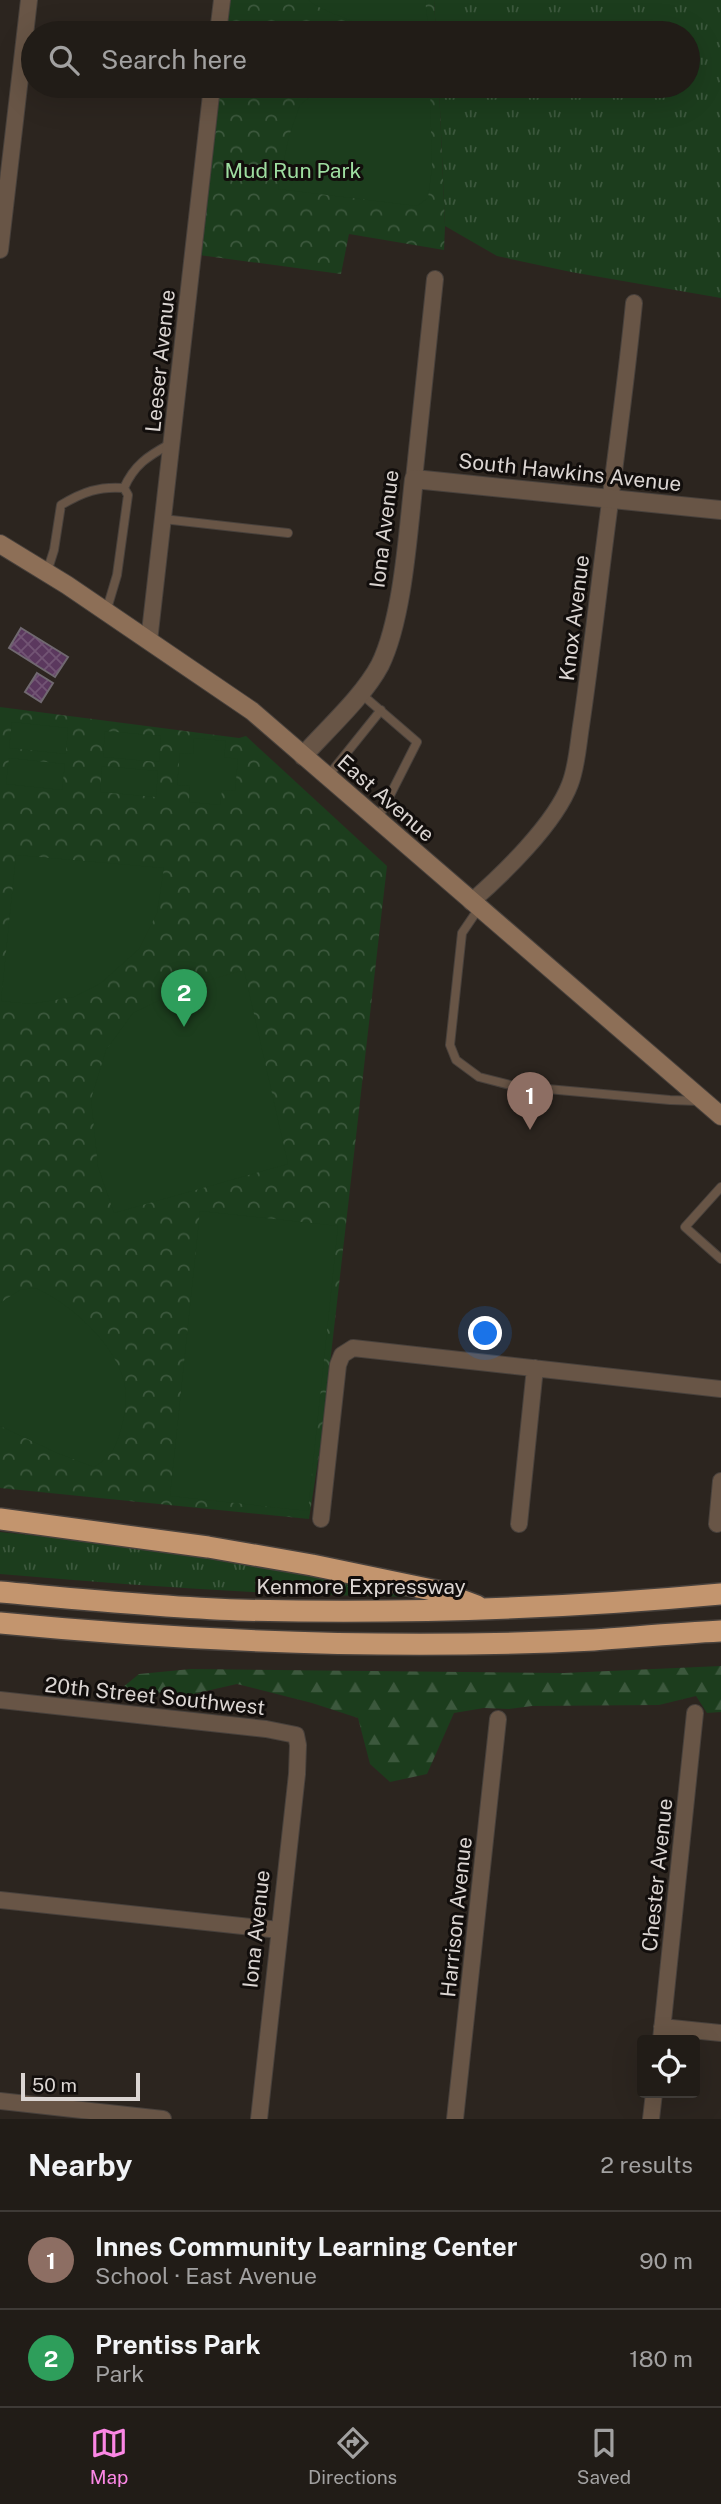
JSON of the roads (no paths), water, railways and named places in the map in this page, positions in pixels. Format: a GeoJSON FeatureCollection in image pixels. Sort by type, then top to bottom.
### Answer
{"type":"FeatureCollection","features":[{"type":"Feature","properties":{"kind":"highway"},"geometry":{"type":"LineString","coordinates":[[0,1519],[208,1547],[312,1565],[438,1591],[489,1611]]}},
{"type":"Feature","properties":{"kind":"highway","name":"Kenmore Expressway"},"geometry":{"type":"LineString","coordinates":[[0,1592],[237,1609],[489,1611],[619,1604],[721,1594]]}},
{"type":"Feature","properties":{"kind":"highway"},"geometry":{"type":"LineString","coordinates":[[0,1623],[213,1639],[353,1643],[595,1640],[721,1630]]}},
{"type":"Feature","properties":{"kind":"main road","name":"East Avenue"},"geometry":{"type":"LineString","coordinates":[[0,544],[253,712],[721,1116]]}},
{"type":"Feature","properties":{"kind":"street"},"geometry":{"type":"LineString","coordinates":[[27,21],[29,0]]}},
{"type":"Feature","properties":{"kind":"street"},"geometry":{"type":"LineString","coordinates":[[219,21],[222,0]]}},
{"type":"Feature","properties":{"kind":"street"},"geometry":{"type":"LineString","coordinates":[[0,250],[21,69]]}},
{"type":"Feature","properties":{"kind":"street","name":"Leeser Avenue"},"geometry":{"type":"LineString","coordinates":[[149,641],[211,98]]}},
{"type":"Feature","properties":{"kind":"street","name":"Iona Avenue"},"geometry":{"type":"LineString","coordinates":[[303,756],[379,666],[395,618],[414,479],[435,279]]}},
{"type":"Feature","properties":{"kind":"street","name":"Knox Avenue"},"geometry":{"type":"LineString","coordinates":[[475,905],[551,818],[569,786],[578,751],[586,694],[609,500],[625,398],[634,303]]}},
{"type":"Feature","properties":{"kind":"street","name":"South Hawkins Avenue"},"geometry":{"type":"LineString","coordinates":[[414,479],[721,510]]}},
{"type":"Feature","properties":{"kind":"street"},"geometry":{"type":"LineString","coordinates":[[321,1519],[338,1365],[342,1355],[348,1350],[359,1348],[721,1389]]}},
{"type":"Feature","properties":{"kind":"street"},"geometry":{"type":"LineString","coordinates":[[519,1524],[535,1367]]}},
{"type":"Feature","properties":{"kind":"street"},"geometry":{"type":"LineString","coordinates":[[717,1524],[721,1481]]}},
{"type":"Feature","properties":{"kind":"street","name":"20th Street Southwest"},"geometry":{"type":"LineString","coordinates":[[0,1700],[266,1729],[296,1735],[298,1745]]}},
{"type":"Feature","properties":{"kind":"street","name":"Chester Avenue"},"geometry":{"type":"LineString","coordinates":[[661,2034],[695,1713]]}},
{"type":"Feature","properties":{"kind":"street","name":"Harrison Avenue"},"geometry":{"type":"LineString","coordinates":[[455,2119],[498,1719]]}},
{"type":"Feature","properties":{"kind":"street","name":"Iona Avenue"},"geometry":{"type":"LineString","coordinates":[[259,2119],[298,1745]]}},
{"type":"Feature","properties":{"kind":"street"},"geometry":{"type":"LineString","coordinates":[[0,1900],[279,1930]]}},
{"type":"Feature","properties":{"kind":"street"},"geometry":{"type":"LineString","coordinates":[[661,2034],[721,2033]]}},
{"type":"Feature","properties":{"kind":"street"},"geometry":{"type":"LineString","coordinates":[[651,2119],[653,2098]]}},
{"type":"Feature","properties":{"kind":"street"},"geometry":{"type":"LineString","coordinates":[[0,2101],[163,2119]]}},
{"type":"Feature","properties":{"kind":"lane"},"geometry":{"type":"LineString","coordinates":[[124,488],[131,472],[155,452],[173,443]]}},
{"type":"Feature","properties":{"kind":"lane"},"geometry":{"type":"LineString","coordinates":[[47,573],[54,550],[61,505],[92,489],[124,488]]}},
{"type":"Feature","properties":{"kind":"lane"},"geometry":{"type":"LineString","coordinates":[[106,612],[117,575],[128,495],[124,488]]}},
{"type":"Feature","properties":{"kind":"lane"},"geometry":{"type":"LineString","coordinates":[[163,519],[288,533]]}},
{"type":"Feature","properties":{"kind":"lane"},"geometry":{"type":"LineString","coordinates":[[359,692],[417,742],[377,821]]}},
{"type":"Feature","properties":{"kind":"lane"},"geometry":{"type":"LineString","coordinates":[[327,777],[380,710]]}},
{"type":"Feature","properties":{"kind":"lane"},"geometry":{"type":"LineString","coordinates":[[475,905],[462,933],[450,1045],[456,1060],[479,1077],[514,1086],[703,1101]]}},
{"type":"Feature","properties":{"kind":"lane"},"geometry":{"type":"LineString","coordinates":[[721,1187],[685,1227],[721,1259]]}},
{"type":"Feature","properties":{"kind":"place","name":"Prentiss Park"},"geometry":{"type":"Point","coordinates":[184,1027]}},
{"type":"Feature","properties":{"kind":"place","name":"Innes Community Learning Center"},"geometry":{"type":"Point","coordinates":[530,1130]}},
{"type":"Feature","properties":{"kind":"park label","name":"Mud Run Park"},"geometry":{"type":"Point","coordinates":[293,170]}}]}
